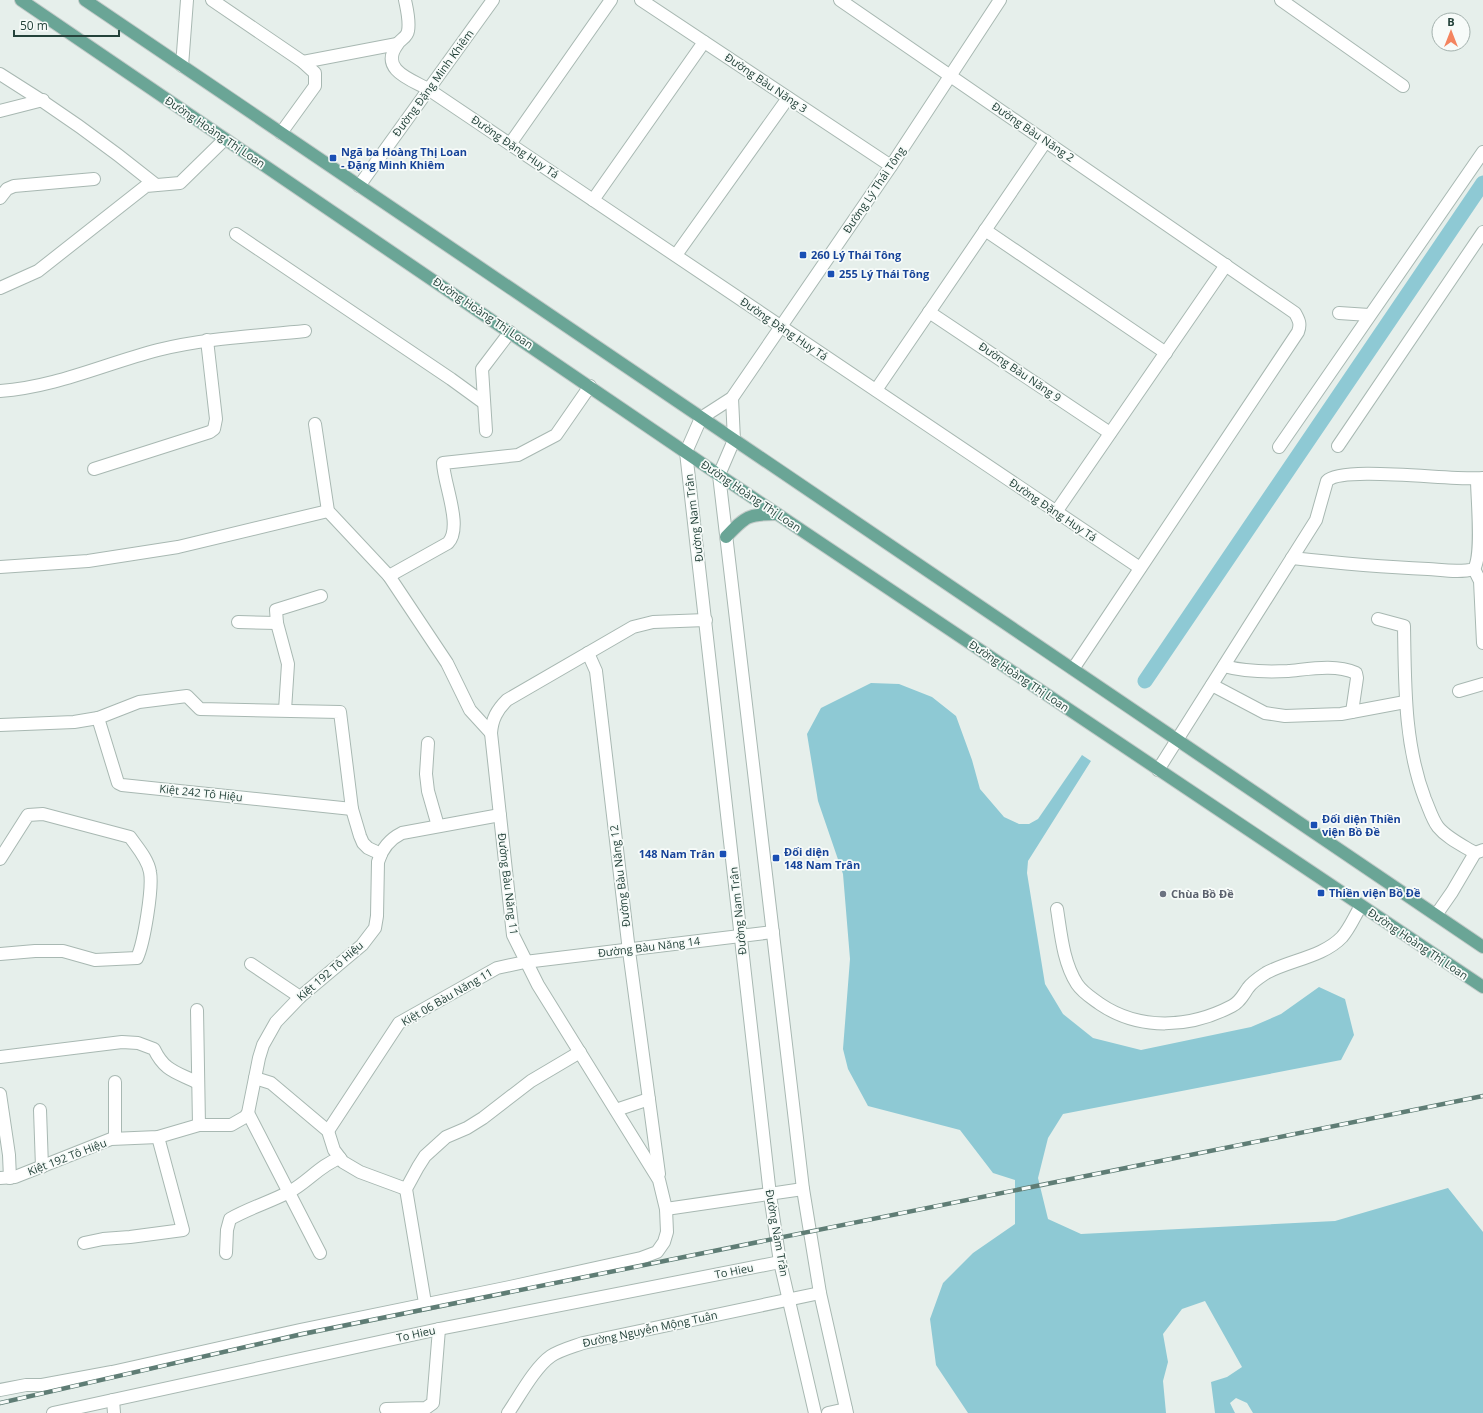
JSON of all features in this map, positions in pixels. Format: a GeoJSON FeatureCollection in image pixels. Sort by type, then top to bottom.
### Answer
{"type":"FeatureCollection","features":[{"type":"Feature","properties":{"kind":"main road","name":"Đường Hoàng Thị Loan"},"geometry":{"type":"LineString","coordinates":[[21,0],[719,475],[1483,987]]}},
{"type":"Feature","properties":{"kind":"main road"},"geometry":{"type":"LineString","coordinates":[[85,0],[1483,947]]}},
{"type":"Feature","properties":{"kind":"main road"},"geometry":{"type":"LineString","coordinates":[[726,537],[748,517],[757,514],[777,514]]}},
{"type":"Feature","properties":{"kind":"street"},"geometry":{"type":"LineString","coordinates":[[182,66],[187,0]]}},
{"type":"Feature","properties":{"kind":"street"},"geometry":{"type":"LineString","coordinates":[[212,0],[303,62],[315,73],[315,86],[281,133]]}},
{"type":"Feature","properties":{"kind":"street"},"geometry":{"type":"LineString","coordinates":[[303,62],[397,44],[406,37],[408,31],[405,0]]}},
{"type":"Feature","properties":{"kind":"street","name":"Đường Đặng Minh Khiêm"},"geometry":{"type":"LineString","coordinates":[[358,186],[493,0]]}},
{"type":"Feature","properties":{"kind":"street"},"geometry":{"type":"LineString","coordinates":[[510,144],[610,0]]}},
{"type":"Feature","properties":{"kind":"street","name":"Đường Bàu Năng 3"},"geometry":{"type":"LineString","coordinates":[[641,0],[891,166]]}},
{"type":"Feature","properties":{"kind":"street","name":"Đường Bàu Năng 2"},"geometry":{"type":"LineString","coordinates":[[840,0],[1226,265],[1295,313],[1299,319],[1300,326],[1298,332],[1140,568]]}},
{"type":"Feature","properties":{"kind":"street","name":"Đường Lý Thái Tông"},"geometry":{"type":"LineString","coordinates":[[732,398],[891,166],[1000,0]]}},
{"type":"Feature","properties":{"kind":"street"},"geometry":{"type":"LineString","coordinates":[[1281,0],[1403,86]]}},
{"type":"Feature","properties":{"kind":"street"},"geometry":{"type":"LineString","coordinates":[[593,200],[704,42]]}},
{"type":"Feature","properties":{"kind":"street","name":"Đường Đặng Huy Tá"},"geometry":{"type":"LineString","coordinates":[[397,44],[392,56],[394,67],[398,73],[428,89],[1140,568]]}},
{"type":"Feature","properties":{"kind":"street"},"geometry":{"type":"LineString","coordinates":[[0,74],[43,100],[129,163],[156,185]]}},
{"type":"Feature","properties":{"kind":"street"},"geometry":{"type":"LineString","coordinates":[[676,256],[788,98]]}},
{"type":"Feature","properties":{"kind":"street"},"geometry":{"type":"LineString","coordinates":[[0,111],[43,100]]}},
{"type":"Feature","properties":{"kind":"street"},"geometry":{"type":"LineString","coordinates":[[0,288],[38,271],[146,186],[180,183],[225,139]]}},
{"type":"Feature","properties":{"kind":"street"},"geometry":{"type":"LineString","coordinates":[[876,390],[1046,141]]}},
{"type":"Feature","properties":{"kind":"street"},"geometry":{"type":"LineString","coordinates":[[1279,447],[1483,152]]}},
{"type":"Feature","properties":{"kind":"street"},"geometry":{"type":"LineString","coordinates":[[0,198],[7,189],[14,186],[94,179]]}},
{"type":"Feature","properties":{"kind":"street"},"geometry":{"type":"LineString","coordinates":[[986,230],[1166,353]]}},
{"type":"Feature","properties":{"kind":"street"},"geometry":{"type":"LineString","coordinates":[[1338,446],[1483,232]]}},
{"type":"Feature","properties":{"kind":"street"},"geometry":{"type":"LineString","coordinates":[[236,234],[451,379],[484,403]]}},
{"type":"Feature","properties":{"kind":"street"},"geometry":{"type":"LineString","coordinates":[[1056,512],[1226,265]]}},
{"type":"Feature","properties":{"kind":"street","name":"Đường Bàu Năng 9"},"geometry":{"type":"LineString","coordinates":[[929,312],[1110,433]]}},
{"type":"Feature","properties":{"kind":"street"},"geometry":{"type":"LineString","coordinates":[[1339,313],[1369,315]]}},
{"type":"Feature","properties":{"kind":"street"},"geometry":{"type":"LineString","coordinates":[[0,391],[53,383],[156,350],[207,340],[305,331]]}},
{"type":"Feature","properties":{"kind":"street"},"geometry":{"type":"LineString","coordinates":[[486,430],[482,369],[510,332]]}},
{"type":"Feature","properties":{"kind":"street"},"geometry":{"type":"LineString","coordinates":[[94,469],[210,432],[214,429],[216,419],[207,340]]}},
{"type":"Feature","properties":{"kind":"street"},"geometry":{"type":"LineString","coordinates":[[389,576],[448,543],[452,539],[454,530],[453,513],[444,478],[443,463],[518,455],[556,435],[590,386]]}},
{"type":"Feature","properties":{"kind":"street"},"geometry":{"type":"LineString","coordinates":[[686,452],[701,418],[732,398]]}},
{"type":"Feature","properties":{"kind":"street"},"geometry":{"type":"LineString","coordinates":[[732,398],[734,440],[719,475],[803,1189],[820,1293],[847,1411],[828,1413]]}},
{"type":"Feature","properties":{"kind":"street"},"geometry":{"type":"LineString","coordinates":[[315,424],[328,511],[389,576],[447,663],[470,710],[490,733]]}},
{"type":"Feature","properties":{"kind":"street","name":"Đường Nam Trân"},"geometry":{"type":"LineString","coordinates":[[686,452],[770,1195],[780,1262],[815,1413]]}},
{"type":"Feature","properties":{"kind":"street"},"geometry":{"type":"LineString","coordinates":[[1158,770],[1316,520],[1327,481],[1331,477],[1346,475],[1400,475],[1480,479],[1480,545],[1478,564],[1474,569],[1407,568],[1345,564],[1292,558]]}},
{"type":"Feature","properties":{"kind":"street"},"geometry":{"type":"LineString","coordinates":[[0,567],[88,561],[178,547],[328,511]]}},
{"type":"Feature","properties":{"kind":"street"},"geometry":{"type":"LineString","coordinates":[[1073,669],[1140,568]]}},
{"type":"Feature","properties":{"kind":"street"},"geometry":{"type":"LineString","coordinates":[[1474,569],[1480,581],[1483,643]]}},
{"type":"Feature","properties":{"kind":"street"},"geometry":{"type":"LineString","coordinates":[[285,710],[288,664],[277,623],[276,610],[321,596]]}},
{"type":"Feature","properties":{"kind":"street","name":"Đường Bàu Năng 11"},"geometry":{"type":"LineString","coordinates":[[0,1390],[26,1385],[42,1385],[112,1372],[169,1358],[425,1303],[587,1271],[657,1252],[664,1242],[667,1232],[666,1209],[659,1180],[525,962],[513,935],[490,733],[492,720],[499,708],[507,700],[633,627],[653,622],[706,620]]}},
{"type":"Feature","properties":{"kind":"street"},"geometry":{"type":"LineString","coordinates":[[1378,620],[1404,626],[1405,702],[1417,778],[1431,813],[1437,826],[1445,834],[1479,852],[1436,915]]}},
{"type":"Feature","properties":{"kind":"street"},"geometry":{"type":"LineString","coordinates":[[238,622],[277,623]]}},
{"type":"Feature","properties":{"kind":"street","name":"Đường Bàu Năng 12"},"geometry":{"type":"LineString","coordinates":[[588,653],[596,671],[629,950],[659,1180]]}},
{"type":"Feature","properties":{"kind":"street"},"geometry":{"type":"LineString","coordinates":[[1224,666],[1242,671],[1259,672],[1328,668],[1350,670],[1356,673],[1357,678],[1352,712]]}},
{"type":"Feature","properties":{"kind":"street"},"geometry":{"type":"LineString","coordinates":[[1459,691],[1483,684]]}},
{"type":"Feature","properties":{"kind":"street"},"geometry":{"type":"LineString","coordinates":[[1212,685],[1265,713],[1274,715],[1302,716],[1352,712],[1405,702]]}},
{"type":"Feature","properties":{"kind":"street"},"geometry":{"type":"LineString","coordinates":[[0,726],[67,723],[98,718],[139,702],[187,696],[200,709],[338,712],[342,714],[352,809],[363,843],[368,848],[381,854]]}},
{"type":"Feature","properties":{"kind":"street","name":"Kiệt 242 Tô Hiệu"},"geometry":{"type":"LineString","coordinates":[[98,718],[118,783],[122,785],[352,809]]}},
{"type":"Feature","properties":{"kind":"street"},"geometry":{"type":"LineString","coordinates":[[428,742],[426,774],[428,791],[438,826]]}},
{"type":"Feature","properties":{"kind":"street"},"geometry":{"type":"LineString","coordinates":[[0,859],[28,815],[43,814],[130,837],[145,858],[150,872],[148,904],[136,958],[95,960],[63,951],[35,950],[0,954]]}},
{"type":"Feature","properties":{"kind":"street","name":"Kiệt 192 Tô Hiệu"},"geometry":{"type":"LineString","coordinates":[[5,1178],[42,1167],[115,1138],[158,1137],[199,1125],[231,1125],[241,1121],[248,1113],[263,1045],[276,1022],[300,996],[362,944],[373,932],[377,916],[378,862],[381,854],[393,838],[402,833],[500,815]]}},
{"type":"Feature","properties":{"kind":"street"},"geometry":{"type":"LineString","coordinates":[[1057,909],[1068,963],[1081,989],[1110,1010],[1129,1019],[1168,1024],[1195,1021],[1234,1005],[1240,1001],[1252,984],[1264,974],[1311,955],[1336,942],[1344,935],[1361,906]]}},
{"type":"Feature","properties":{"kind":"street","name":"Đường Bàu Năng 14"},"geometry":{"type":"LineString","coordinates":[[525,962],[773,932]]}},
{"type":"Feature","properties":{"kind":"street","name":"Kiệt 06 Bàu Năng 11"},"geometry":{"type":"LineString","coordinates":[[328,1131],[399,1023],[497,968],[525,962]]}},
{"type":"Feature","properties":{"kind":"street"},"geometry":{"type":"LineString","coordinates":[[251,964],[300,996]]}},
{"type":"Feature","properties":{"kind":"street"},"geometry":{"type":"LineString","coordinates":[[197,1010],[199,1125]]}},
{"type":"Feature","properties":{"kind":"street"},"geometry":{"type":"LineString","coordinates":[[0,1056],[122,1042],[138,1043],[154,1049],[159,1059],[168,1069],[198,1083]]}},
{"type":"Feature","properties":{"kind":"street"},"geometry":{"type":"LineString","coordinates":[[425,1303],[406,1189],[425,1156],[436,1145],[483,1118],[531,1081],[580,1052]]}},
{"type":"Feature","properties":{"kind":"street"},"geometry":{"type":"LineString","coordinates":[[255,1078],[271,1083],[328,1131],[334,1150],[340,1158],[360,1172],[406,1189]]}},
{"type":"Feature","properties":{"kind":"street"},"geometry":{"type":"LineString","coordinates":[[114,1082],[115,1138]]}},
{"type":"Feature","properties":{"kind":"street"},"geometry":{"type":"LineString","coordinates":[[0,1094],[10,1155],[5,1178]]}},
{"type":"Feature","properties":{"kind":"street"},"geometry":{"type":"LineString","coordinates":[[616,1110],[649,1099]]}},
{"type":"Feature","properties":{"kind":"street"},"geometry":{"type":"LineString","coordinates":[[40,1110],[42,1167]]}},
{"type":"Feature","properties":{"kind":"street"},"geometry":{"type":"LineString","coordinates":[[248,1113],[320,1253]]}},
{"type":"Feature","properties":{"kind":"street"},"geometry":{"type":"LineString","coordinates":[[84,1243],[103,1239],[183,1230],[158,1137]]}},
{"type":"Feature","properties":{"kind":"street"},"geometry":{"type":"LineString","coordinates":[[226,1253],[227,1230],[230,1219],[240,1213],[289,1192],[328,1163],[340,1158]]}},
{"type":"Feature","properties":{"kind":"street"},"geometry":{"type":"LineString","coordinates":[[666,1209],[803,1189]]}},
{"type":"Feature","properties":{"kind":"street","name":"To Hieu"},"geometry":{"type":"LineString","coordinates":[[54,1413],[439,1329],[780,1262]]}},
{"type":"Feature","properties":{"kind":"street","name":"Đường Nguyễn Mộng Tuân"},"geometry":{"type":"LineString","coordinates":[[508,1413],[530,1379],[550,1356],[566,1349],[582,1343],[820,1293]]}},
{"type":"Feature","properties":{"kind":"street"},"geometry":{"type":"LineString","coordinates":[[386,1410],[426,1408],[433,1404],[439,1329]]}},
{"type":"Feature","properties":{"kind":"street"},"geometry":{"type":"LineString","coordinates":[[113,1400],[114,1413]]}},
{"type":"Feature","properties":{"kind":"water"},"geometry":{"type":"Polygon","coordinates":[[[871,683],[899,684],[932,697],[956,716],[972,760],[980,789],[1004,817],[1019,824],[1029,824],[1038,819],[1082,755],[1091,761],[1028,861],[1027,873],[1045,984],[1063,1014],[1093,1038],[1141,1050],[1251,1027],[1281,1014],[1319,987],[1345,999],[1354,1035],[1341,1060],[1063,1114],[1048,1138],[1038,1178],[1048,1219],[1081,1234],[1335,1221],[1448,1188],[1483,1232],[1483,1413],[1253,1413],[1247,1403],[1236,1398],[1230,1403],[1235,1413],[1215,1413],[1211,1382],[1227,1377],[1242,1367],[1205,1301],[1182,1309],[1163,1334],[1168,1362],[1163,1381],[1166,1413],[968,1413],[936,1365],[930,1319],[943,1283],[973,1253],[1015,1224],[1015,1180],[993,1173],[960,1130],[868,1106],[848,1069],[843,1049],[850,959],[843,874],[818,801],[807,734],[821,708],[871,683]]]}},
{"type":"Feature","properties":{"kind":"waterway"},"geometry":{"type":"LineString","coordinates":[[1145,681],[1483,183]]}},
{"type":"Feature","properties":{"kind":"railway"},"geometry":{"type":"LineString","coordinates":[[0,1403],[302,1334],[1483,1096]]}},
{"type":"Feature","properties":{"kind":"place","name":"Ngã ba Hoàng Thị Loan - Đặng Minh Khiêm"},"geometry":{"type":"Point","coordinates":[333,158]}},
{"type":"Feature","properties":{"kind":"place","name":"260 Lý Thái Tông"},"geometry":{"type":"Point","coordinates":[803,255]}},
{"type":"Feature","properties":{"kind":"place","name":"255 Lý Thái Tông"},"geometry":{"type":"Point","coordinates":[831,274]}},
{"type":"Feature","properties":{"kind":"place","name":"Đối diện Thiền viện Bồ Đề"},"geometry":{"type":"Point","coordinates":[1314,825]}},
{"type":"Feature","properties":{"kind":"place","name":"148 Nam Trân"},"geometry":{"type":"Point","coordinates":[723,854]}},
{"type":"Feature","properties":{"kind":"place","name":"Đối diện 148 Nam Trân"},"geometry":{"type":"Point","coordinates":[776,858]}},
{"type":"Feature","properties":{"kind":"place","name":"Thiền viện Bồ Đề"},"geometry":{"type":"Point","coordinates":[1321,893]}},
{"type":"Feature","properties":{"kind":"place","name":"Chùa Bồ Đề"},"geometry":{"type":"Point","coordinates":[1163,894]}}]}
